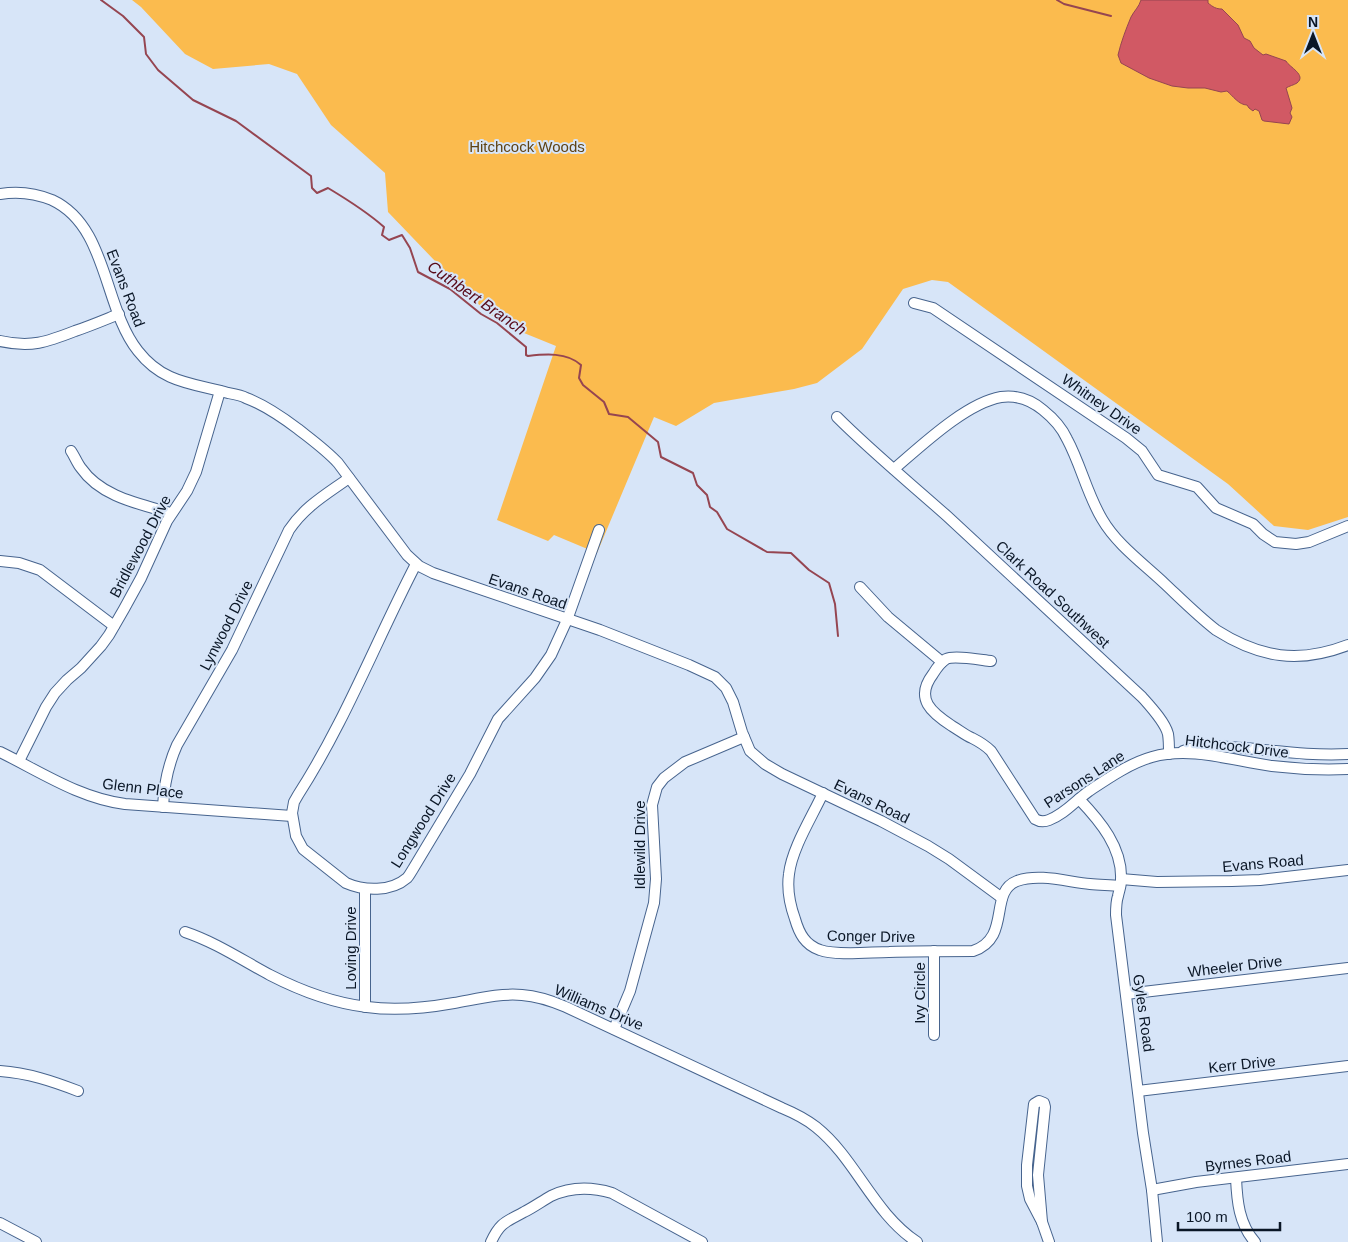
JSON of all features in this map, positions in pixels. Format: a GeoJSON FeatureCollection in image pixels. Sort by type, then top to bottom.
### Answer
{"type":"FeatureCollection","features":[{"type":"Feature","properties":{"kind":"street","name":"Evans Road"},"geometry":{"type":"LineString","coordinates":[[0,194],[28,193],[47,198],[64,207],[83,226],[91,240],[122,323],[132,342],[144,358],[154,367],[179,381],[245,397],[272,411],[325,450],[338,463],[416,564],[433,573],[600,630],[680,661],[715,677],[726,688],[733,702],[750,751],[773,770],[881,821],[928,846],[1002,898],[1009,886],[1014,882],[1026,880],[1056,879],[1089,884],[1121,882],[1232,882],[1348,870]]}},
{"type":"Feature","properties":{"kind":"street","name":"Whitney Drive"},"geometry":{"type":"LineString","coordinates":[[914,303],[934,308],[1126,438],[1142,451],[1158,475],[1197,487],[1216,508],[1253,524],[1275,542],[1296,544],[1309,542],[1348,526]]}},
{"type":"Feature","properties":{"kind":"street"},"geometry":{"type":"LineString","coordinates":[[0,341],[27,344],[49,342],[119,314]]}},
{"type":"Feature","properties":{"kind":"street","name":"Bridlewood Drive"},"geometry":{"type":"LineString","coordinates":[[19,761],[53,696],[60,686],[101,646],[141,578],[171,513],[187,491],[196,472],[220,391]]}},
{"type":"Feature","properties":{"kind":"street"},"geometry":{"type":"LineString","coordinates":[[894,469],[945,426],[986,401],[1007,397],[1027,400],[1049,415],[1067,437],[1096,507],[1109,530],[1133,555],[1216,630],[1252,649],[1284,656],[1296,657],[1318,654],[1348,645]]}},
{"type":"Feature","properties":{"kind":"street","name":"Clark Road Southwest"},"geometry":{"type":"LineString","coordinates":[[837,416],[860,440],[1007,571],[1142,697],[1166,729],[1172,754]]}},
{"type":"Feature","properties":{"kind":"street"},"geometry":{"type":"LineString","coordinates":[[71,451],[81,469],[104,490],[171,513]]}},
{"type":"Feature","properties":{"kind":"street","name":"Lynwood Drive"},"geometry":{"type":"LineString","coordinates":[[163,807],[165,781],[177,745],[232,650],[290,530],[308,507],[349,478]]}},
{"type":"Feature","properties":{"kind":"street","name":"Longwood Drive"},"geometry":{"type":"LineString","coordinates":[[364,889],[393,885],[407,878],[470,774],[498,719],[545,665],[567,620],[599,530]]}},
{"type":"Feature","properties":{"kind":"street"},"geometry":{"type":"LineString","coordinates":[[0,561],[19,563],[40,570],[114,626]]}},
{"type":"Feature","properties":{"kind":"street"},"geometry":{"type":"LineString","coordinates":[[364,889],[346,883],[303,848],[296,836],[292,816],[294,802],[341,721],[398,598],[416,564]]}},
{"type":"Feature","properties":{"kind":"street"},"geometry":{"type":"LineString","coordinates":[[860,587],[888,616],[942,662],[950,657],[992,661]]}},
{"type":"Feature","properties":{"kind":"street","name":"Parsons Lane"},"geometry":{"type":"LineString","coordinates":[[942,662],[926,686],[926,697],[930,708],[937,716],[972,739],[982,743],[991,751],[1035,819],[1044,822],[1052,819],[1069,809],[1088,792],[1131,765],[1152,757],[1172,754]]}},
{"type":"Feature","properties":{"kind":"street","name":"Idlewild Drive"},"geometry":{"type":"LineString","coordinates":[[614,1029],[630,991],[654,903],[656,879],[652,805],[657,788],[664,778],[685,762],[744,737]]}},
{"type":"Feature","properties":{"kind":"street","name":"Hitchcock Drive"},"geometry":{"type":"LineString","coordinates":[[1172,754],[1190,748],[1209,746],[1311,754],[1348,754]]}},
{"type":"Feature","properties":{"kind":"street","name":"Glenn Place"},"geometry":{"type":"LineString","coordinates":[[0,752],[89,796],[113,802],[292,816]]}},
{"type":"Feature","properties":{"kind":"street","name":"Hitchcock Drive"},"geometry":{"type":"LineString","coordinates":[[1172,754],[1226,757],[1291,768],[1348,769]]}},
{"type":"Feature","properties":{"kind":"street","name":"Conger Drive"},"geometry":{"type":"LineString","coordinates":[[823,793],[793,856],[789,873],[791,904],[800,934],[814,948],[826,952],[973,951],[987,944],[996,930],[1002,898]]}},
{"type":"Feature","properties":{"kind":"street","name":"Gyles Road"},"geometry":{"type":"LineString","coordinates":[[1079,800],[1107,833],[1118,860],[1121,882],[1116,915],[1152,1190],[1157,1242]]}},
{"type":"Feature","properties":{"kind":"street","name":"Loving Drive"},"geometry":{"type":"LineString","coordinates":[[364,889],[364,1007]]}},
{"type":"Feature","properties":{"kind":"street","name":"Williams Drive"},"geometry":{"type":"LineString","coordinates":[[185,932],[214,944],[295,987],[344,1004],[389,1009],[407,1008],[452,1004],[501,995],[522,995],[554,1002],[806,1120],[834,1145],[887,1215],[917,1242]]}},
{"type":"Feature","properties":{"kind":"street","name":"Ivy Circle"},"geometry":{"type":"LineString","coordinates":[[934,951],[934,1035]]}},
{"type":"Feature","properties":{"kind":"street","name":"Wheeler Drive"},"geometry":{"type":"LineString","coordinates":[[1126,994],[1348,968]]}},
{"type":"Feature","properties":{"kind":"street","name":"Kerr Drive"},"geometry":{"type":"LineString","coordinates":[[1138,1091],[1348,1066]]}},
{"type":"Feature","properties":{"kind":"street"},"geometry":{"type":"LineString","coordinates":[[0,1071],[46,1079],[78,1091]]}},
{"type":"Feature","properties":{"kind":"street"},"geometry":{"type":"LineString","coordinates":[[1042,1222],[1038,1175],[1045,1107],[1044,1103],[1039,1101],[1034,1104],[1026,1176],[1028,1192],[1049,1242]]}},
{"type":"Feature","properties":{"kind":"street","name":"Byrnes Road"},"geometry":{"type":"LineString","coordinates":[[1152,1190],[1196,1182],[1348,1164]]}},
{"type":"Feature","properties":{"kind":"street"},"geometry":{"type":"LineString","coordinates":[[1236,1178],[1240,1213],[1247,1232],[1255,1242]]}},
{"type":"Feature","properties":{"kind":"street"},"geometry":{"type":"LineString","coordinates":[[491,1242],[501,1226],[510,1218],[559,1193],[576,1189],[596,1190],[612,1194],[664,1220],[702,1242]]}},
{"type":"Feature","properties":{"kind":"street"},"geometry":{"type":"LineString","coordinates":[[0,1223],[36,1242]]}},
{"type":"Feature","properties":{"kind":"green space","name":"Hitchcock Woods"},"geometry":{"type":"Polygon","coordinates":[[[132,0],[1348,0],[1348,517],[1308,530],[1274,526],[1228,484],[948,282],[932,280],[903,289],[862,349],[817,383],[794,389],[714,403],[676,426],[654,417],[597,553],[554,535],[548,541],[497,520],[556,346],[524,333],[489,314],[459,286],[388,212],[385,173],[331,125],[297,74],[269,64],[213,69],[185,54],[141,7],[132,0]]]}},
{"type":"Feature","properties":{"kind":"shaded area"},"geometry":{"type":"Polygon","coordinates":[[[1141,0],[1208,0],[1208,3],[1215,8],[1222,9],[1238,25],[1244,38],[1250,41],[1254,48],[1263,55],[1266,54],[1286,61],[1300,77],[1297,83],[1286,88],[1292,108],[1290,113],[1292,117],[1289,124],[1262,120],[1259,111],[1255,109],[1253,111],[1227,91],[1221,92],[1205,88],[1172,86],[1149,78],[1121,63],[1118,55],[1122,40],[1131,17],[1141,0]]]}},
{"type":"Feature","properties":{"kind":"waterway","name":"Cuthbert Branch"},"geometry":{"type":"LineString","coordinates":[[101,0],[123,16],[144,37],[146,54],[158,70],[193,100],[236,121],[311,176],[312,188],[317,193],[328,188],[350,201],[384,227],[382,235],[389,240],[402,235],[410,248],[418,272],[450,289],[481,314],[497,323],[526,347],[526,355],[563,356],[581,365],[579,378],[583,385],[604,402],[609,414],[628,417],[658,442],[661,457],[693,473],[697,485],[707,495],[710,507],[717,512],[727,529],[767,552],[791,553],[809,570],[829,583],[835,604],[838,636]]}},
{"type":"Feature","properties":{"kind":"waterway"},"geometry":{"type":"LineString","coordinates":[[1057,0],[1064,4],[1111,16]]}}]}
